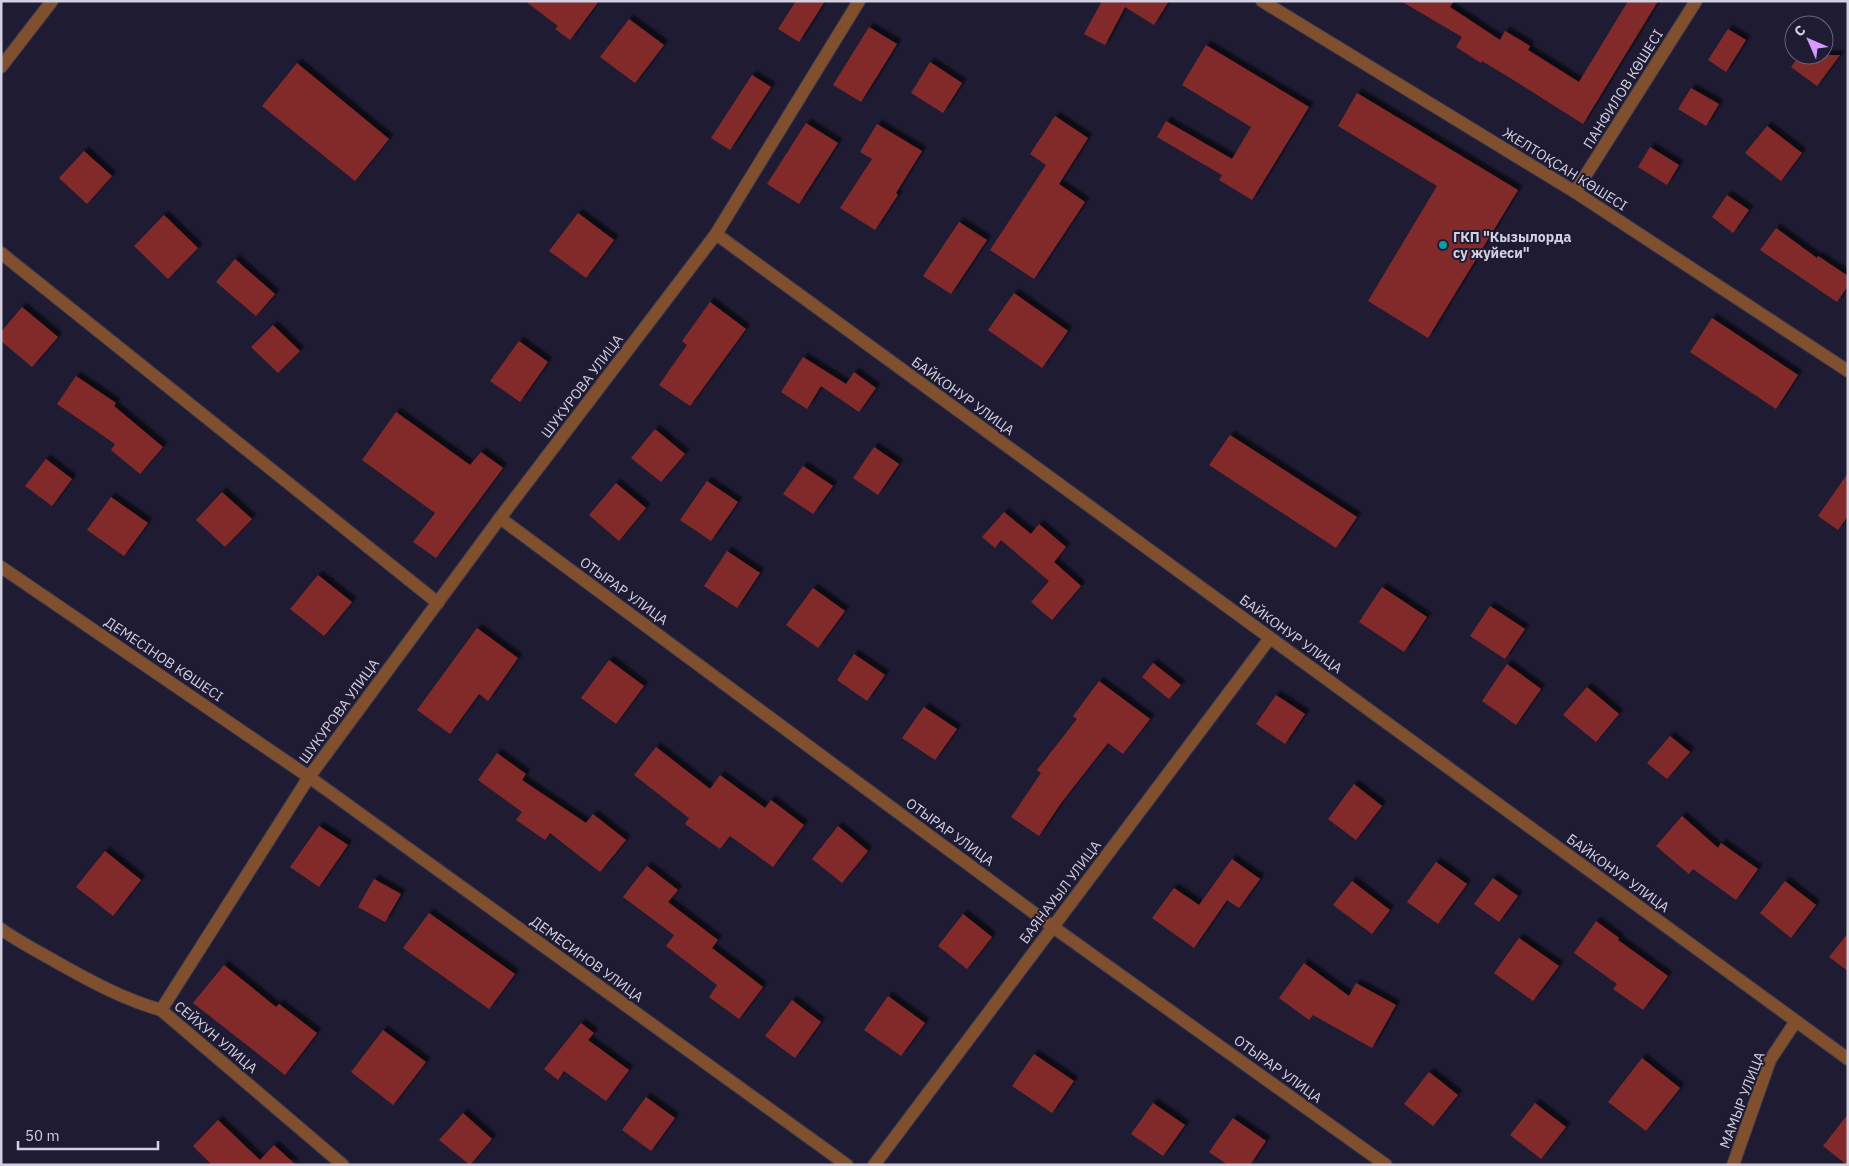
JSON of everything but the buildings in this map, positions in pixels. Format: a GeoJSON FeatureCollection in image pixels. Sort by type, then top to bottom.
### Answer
{"type":"FeatureCollection","features":[{"type":"Feature","properties":{"kind":"street"},"geometry":{"type":"LineString","coordinates":[[1,67],[52,1]]}},
{"type":"Feature","properties":{"kind":"street","name":"ШУКУРОВА УЛИЦА"},"geometry":{"type":"LineString","coordinates":[[161,1010],[309,777],[500,518],[716,234],[859,1]]}},
{"type":"Feature","properties":{"kind":"street","name":"ЖЕЛТОҚСАН КӨШЕСІ"},"geometry":{"type":"LineString","coordinates":[[1262,1],[1575,192],[1848,370]]}},
{"type":"Feature","properties":{"kind":"street","name":"ПАНФИЛОВ КӨШЕСІ"},"geometry":{"type":"LineString","coordinates":[[1575,192],[1696,1]]}},
{"type":"Feature","properties":{"kind":"street","name":"БАЙКОНУР УЛИЦА"},"geometry":{"type":"LineString","coordinates":[[716,234],[1848,1058]]}},
{"type":"Feature","properties":{"kind":"street"},"geometry":{"type":"LineString","coordinates":[[1,254],[438,603]]}},
{"type":"Feature","properties":{"kind":"street","name":"ОТЫРАР УЛИЦА"},"geometry":{"type":"LineString","coordinates":[[500,518],[1053,927],[1386,1165]]}},
{"type":"Feature","properties":{"kind":"street","name":"ДЕМЕСІНОВ КӨШЕСІ"},"geometry":{"type":"LineString","coordinates":[[1,567],[309,777]]}},
{"type":"Feature","properties":{"kind":"street","name":"БАЯНАУЫЛ УЛИЦА"},"geometry":{"type":"LineString","coordinates":[[874,1165],[1270,638]]}},
{"type":"Feature","properties":{"kind":"street","name":"ДЕМЕСИНОВ УЛИЦА"},"geometry":{"type":"LineString","coordinates":[[309,777],[847,1165]]}},
{"type":"Feature","properties":{"kind":"street","name":"СЕЙХУН УЛИЦА"},"geometry":{"type":"LineString","coordinates":[[1,929],[106,990],[140,1004],[161,1010],[343,1165]]}},
{"type":"Feature","properties":{"kind":"street","name":"МАМЫР УЛИЦА"},"geometry":{"type":"LineString","coordinates":[[1734,1165],[1770,1060],[1796,1021]]}},
{"type":"Feature","properties":{"kind":"place","name":"ГКП \"Кызылорда су жуйеси\""},"geometry":{"type":"Point","coordinates":[1443,245]}}]}
